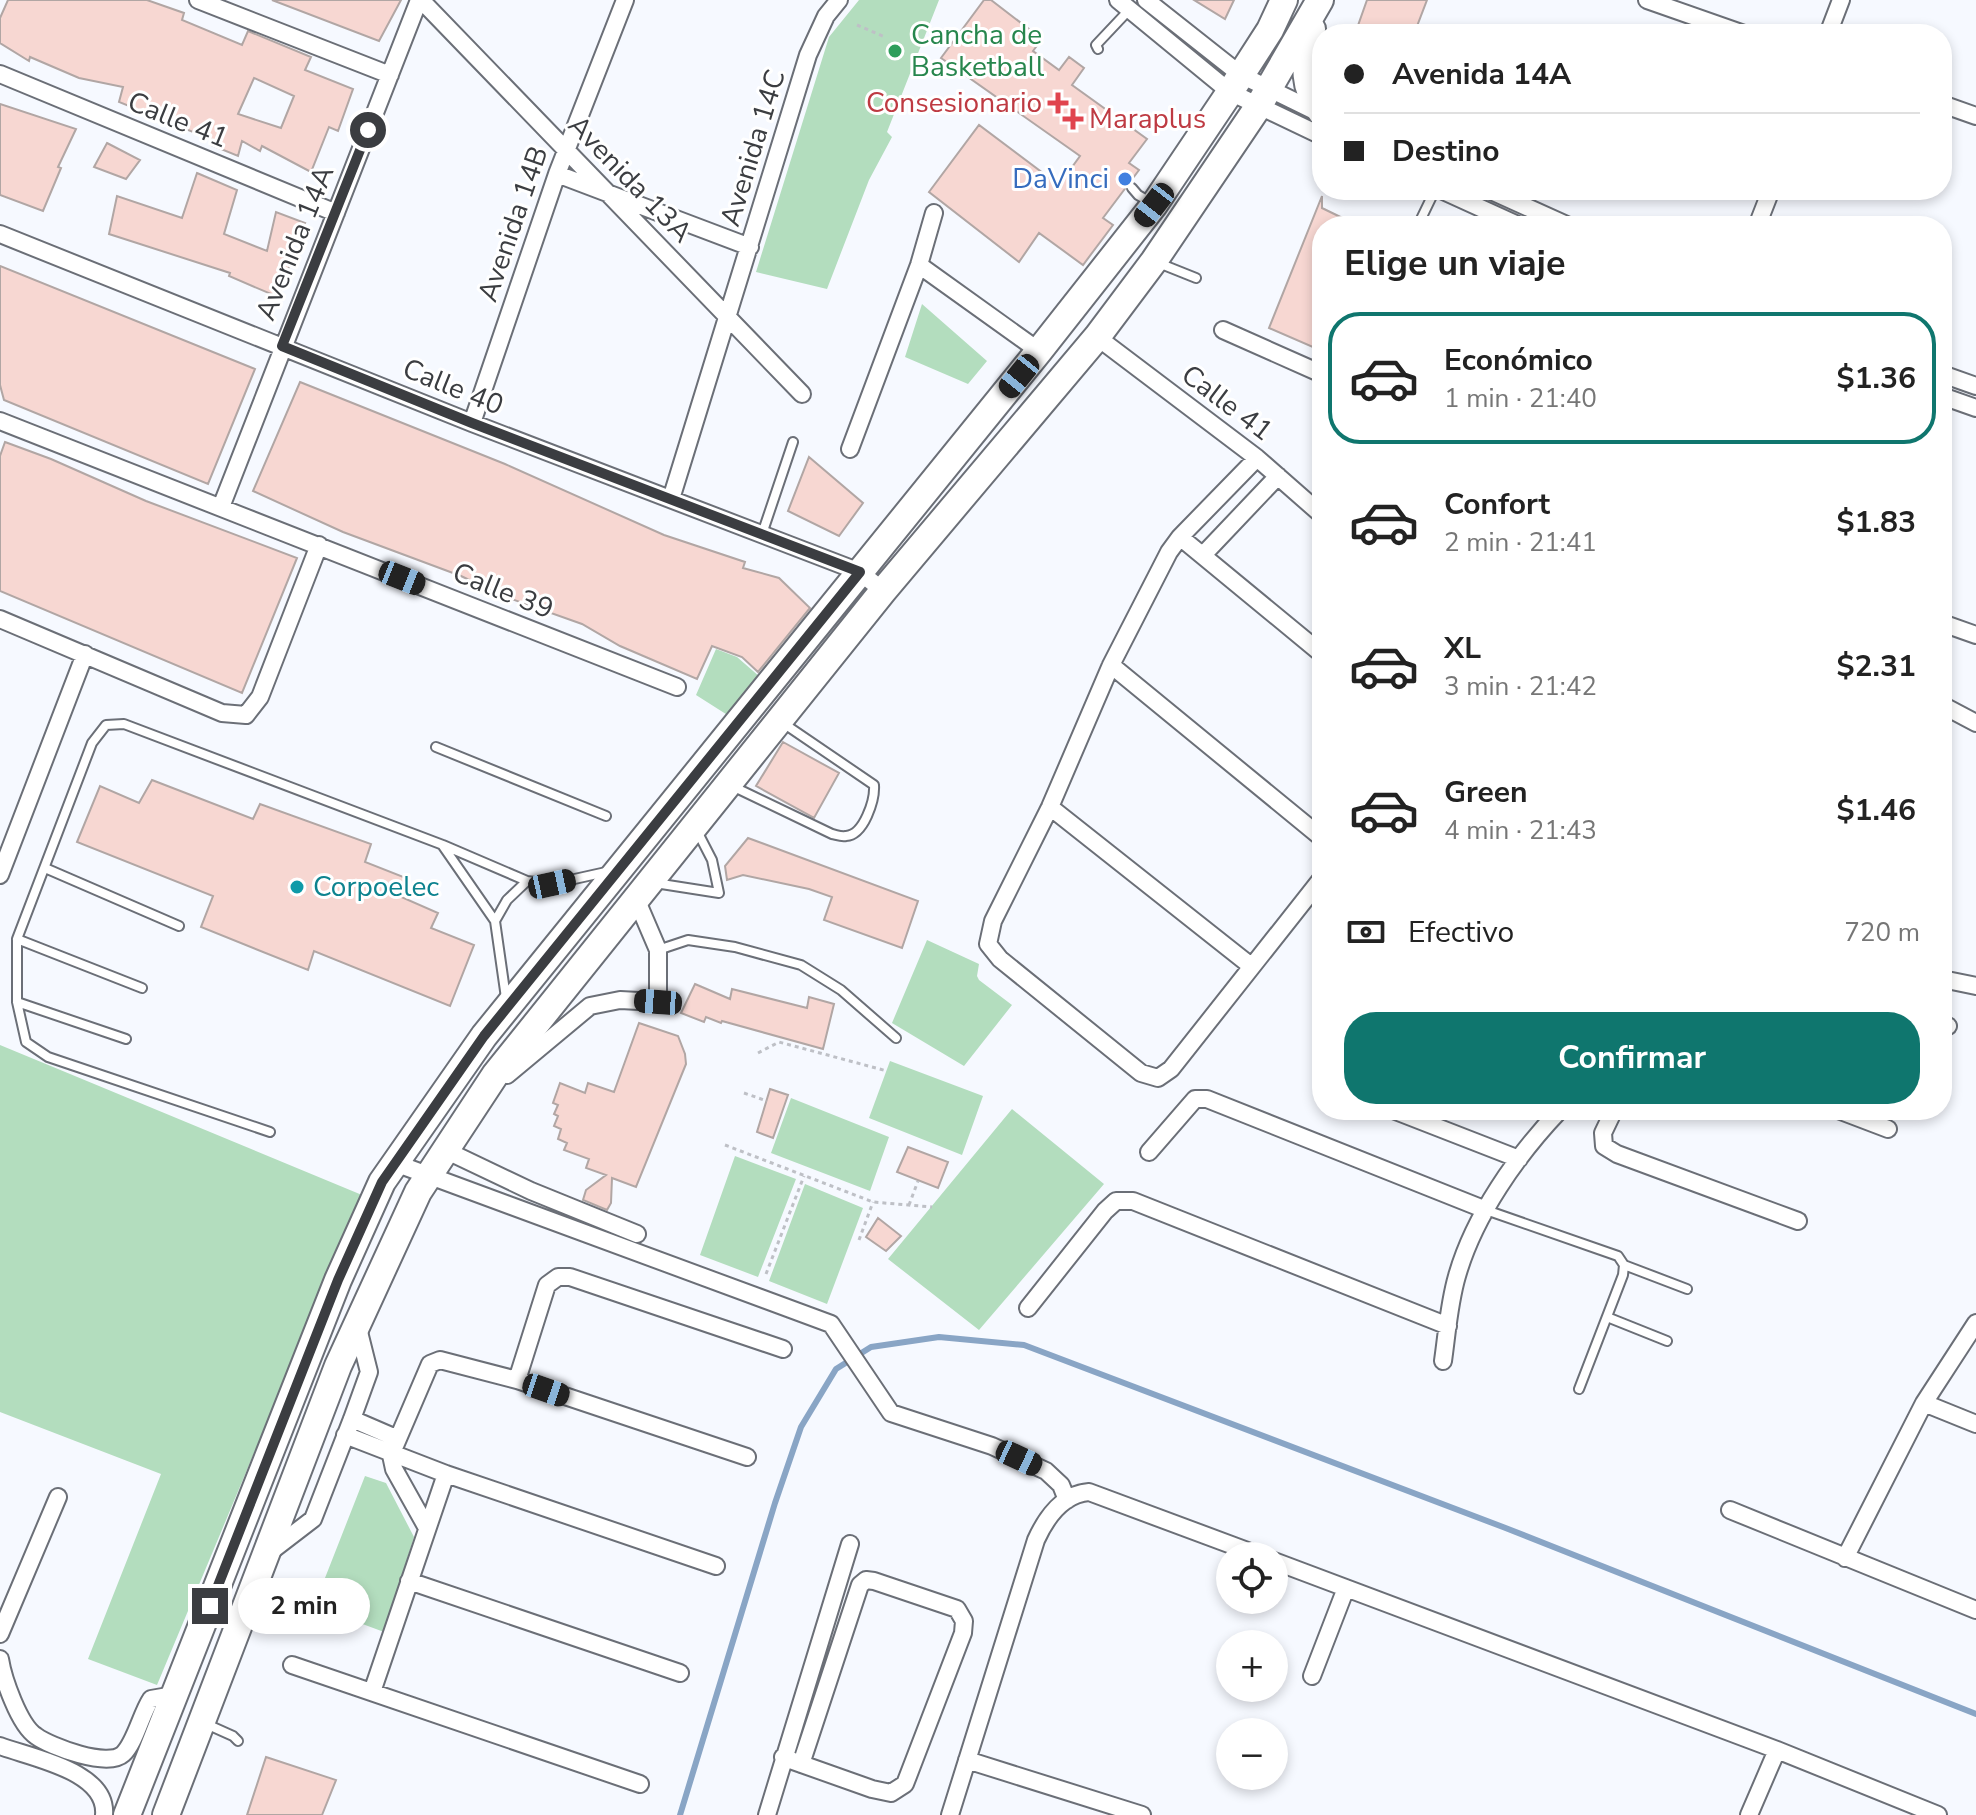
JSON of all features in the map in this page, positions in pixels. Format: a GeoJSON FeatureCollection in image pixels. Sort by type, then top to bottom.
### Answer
{"type":"FeatureCollection","features":[{"type":"Feature","properties":{"kind":"main road"},"geometry":{"type":"LineString","coordinates":[[127,1815],[338,1280],[382,1182],[506,1008],[1154,205],[1270,30],[1284,0]]}},
{"type":"Feature","properties":{"kind":"main road"},"geometry":{"type":"LineString","coordinates":[[166,1815],[338,1366],[418,1192],[495,1075],[883,591],[1097,337],[1154,261],[1264,98],[1318,5]]}},
{"type":"Feature","properties":{"kind":"main road"},"geometry":{"type":"LineString","coordinates":[[1312,35],[1305,69],[1312,95]]}},
{"type":"Feature","properties":{"kind":"street"},"geometry":{"type":"LineString","coordinates":[[198,0],[390,75]]}},
{"type":"Feature","properties":{"kind":"street","name":"Avenida 14A"},"geometry":{"type":"LineString","coordinates":[[221,507],[420,0]]}},
{"type":"Feature","properties":{"kind":"street","name":"Avenida 13A"},"geometry":{"type":"LineString","coordinates":[[420,0],[802,394]]}},
{"type":"Feature","properties":{"kind":"street","name":"Avenida 14B"},"geometry":{"type":"LineString","coordinates":[[472,423],[557,174],[625,0]]}},
{"type":"Feature","properties":{"kind":"street","name":"Avenida 14C"},"geometry":{"type":"LineString","coordinates":[[671,499],[808,55],[826,16],[839,0]]}},
{"type":"Feature","properties":{"kind":"street"},"geometry":{"type":"LineString","coordinates":[[1146,0],[1236,83]]}},
{"type":"Feature","properties":{"kind":"street"},"geometry":{"type":"LineString","coordinates":[[1647,0],[1715,24]]}},
{"type":"Feature","properties":{"kind":"street"},"geometry":{"type":"LineString","coordinates":[[1832,24],[1841,0]]}},
{"type":"Feature","properties":{"kind":"street"},"geometry":{"type":"LineString","coordinates":[[1124,5],[1236,83],[1312,129]]}},
{"type":"Feature","properties":{"kind":"street","name":"Calle 41"},"geometry":{"type":"LineString","coordinates":[[0,74],[336,213]]}},
{"type":"Feature","properties":{"kind":"street"},"geometry":{"type":"LineString","coordinates":[[1264,98],[1312,111]]}},
{"type":"Feature","properties":{"kind":"street"},"geometry":{"type":"LineString","coordinates":[[1952,108],[1976,116]]}},
{"type":"Feature","properties":{"kind":"street"},"geometry":{"type":"LineString","coordinates":[[557,174],[750,247]]}},
{"type":"Feature","properties":{"kind":"street"},"geometry":{"type":"LineString","coordinates":[[1461,200],[1497,216]]}},
{"type":"Feature","properties":{"kind":"street"},"geometry":{"type":"LineString","coordinates":[[1511,200],[1547,216]]}},
{"type":"Feature","properties":{"kind":"street"},"geometry":{"type":"LineString","coordinates":[[850,449],[919,265],[934,213]]}},
{"type":"Feature","properties":{"kind":"street","name":"Calle 40"},"geometry":{"type":"LineString","coordinates":[[0,234],[472,423],[860,572],[883,591]]}},
{"type":"Feature","properties":{"kind":"street"},"geometry":{"type":"LineString","coordinates":[[919,265],[1039,351]]}},
{"type":"Feature","properties":{"kind":"street"},"geometry":{"type":"LineString","coordinates":[[1223,330],[1312,370]]}},
{"type":"Feature","properties":{"kind":"street","name":"Calle 41"},"geometry":{"type":"LineString","coordinates":[[1097,337],[1257,458],[1312,506]]}},
{"type":"Feature","properties":{"kind":"street"},"geometry":{"type":"LineString","coordinates":[[1952,378],[1976,386]]}},
{"type":"Feature","properties":{"kind":"street"},"geometry":{"type":"LineString","coordinates":[[1952,400],[1976,408]]}},
{"type":"Feature","properties":{"kind":"street","name":"Calle 39"},"geometry":{"type":"LineString","coordinates":[[0,421],[677,687]]}},
{"type":"Feature","properties":{"kind":"street"},"geometry":{"type":"LineString","coordinates":[[1257,458],[1169,552],[1111,665],[1050,807],[993,921],[988,944],[1000,959],[1141,1073],[1158,1078],[1171,1069],[1312,890]]}},
{"type":"Feature","properties":{"kind":"street"},"geometry":{"type":"LineString","coordinates":[[1203,555],[1278,476]]}},
{"type":"Feature","properties":{"kind":"street"},"geometry":{"type":"LineString","coordinates":[[1180,537],[1312,646]]}},
{"type":"Feature","properties":{"kind":"street"},"geometry":{"type":"LineString","coordinates":[[0,619],[222,713],[246,715],[260,697],[319,545]]}},
{"type":"Feature","properties":{"kind":"street"},"geometry":{"type":"LineString","coordinates":[[1952,627],[1976,635]]}},
{"type":"Feature","properties":{"kind":"street"},"geometry":{"type":"LineString","coordinates":[[0,875],[85,654]]}},
{"type":"Feature","properties":{"kind":"street"},"geometry":{"type":"LineString","coordinates":[[1111,665],[1312,830]]}},
{"type":"Feature","properties":{"kind":"street"},"geometry":{"type":"LineString","coordinates":[[1952,710],[1976,723]]}},
{"type":"Feature","properties":{"kind":"street"},"geometry":{"type":"LineString","coordinates":[[1050,807],[1251,966]]}},
{"type":"Feature","properties":{"kind":"street"},"geometry":{"type":"LineString","coordinates":[[478,1101],[590,1006],[620,1000],[658,1002],[658,950],[643,892]]}},
{"type":"Feature","properties":{"kind":"street"},"geometry":{"type":"LineString","coordinates":[[1952,981],[1976,986]]}},
{"type":"Feature","properties":{"kind":"street"},"geometry":{"type":"LineString","coordinates":[[1149,1152],[1195,1099],[1207,1099],[1486,1210]]}},
{"type":"Feature","properties":{"kind":"street"},"geometry":{"type":"LineString","coordinates":[[1419,1120],[1519,1159]]}},
{"type":"Feature","properties":{"kind":"street"},"geometry":{"type":"LineString","coordinates":[[1443,1361],[1457,1276],[1471,1239],[1519,1159],[1552,1120]]}},
{"type":"Feature","properties":{"kind":"street"},"geometry":{"type":"LineString","coordinates":[[1609,1120],[1603,1133],[1604,1146],[1617,1154],[1798,1221]]}},
{"type":"Feature","properties":{"kind":"street"},"geometry":{"type":"LineString","coordinates":[[1864,1120],[1888,1129]]}},
{"type":"Feature","properties":{"kind":"street"},"geometry":{"type":"LineString","coordinates":[[445,1150],[531,1191],[637,1234]]}},
{"type":"Feature","properties":{"kind":"street"},"geometry":{"type":"LineString","coordinates":[[395,1163],[831,1324],[891,1413],[992,1446],[1046,1471],[1061,1485],[1067,1500]]}},
{"type":"Feature","properties":{"kind":"street"},"geometry":{"type":"LineString","coordinates":[[1028,1308],[1105,1211],[1116,1201],[1133,1201],[1448,1326]]}},
{"type":"Feature","properties":{"kind":"street"},"geometry":{"type":"LineString","coordinates":[[517,1380],[547,1285],[558,1277],[570,1277],[783,1349]]}},
{"type":"Feature","properties":{"kind":"street"},"geometry":{"type":"LineString","coordinates":[[1845,1558],[1924,1403],[1976,1323]]}},
{"type":"Feature","properties":{"kind":"street"},"geometry":{"type":"LineString","coordinates":[[266,1555],[313,1519],[369,1372],[357,1324]]}},
{"type":"Feature","properties":{"kind":"street"},"geometry":{"type":"LineString","coordinates":[[427,1528],[394,1469],[391,1455],[430,1364],[440,1360],[517,1380],[747,1457]]}},
{"type":"Feature","properties":{"kind":"street"},"geometry":{"type":"LineString","coordinates":[[1924,1403],[1976,1424]]}},
{"type":"Feature","properties":{"kind":"street"},"geometry":{"type":"LineString","coordinates":[[352,1419],[396,1438]]}},
{"type":"Feature","properties":{"kind":"street"},"geometry":{"type":"LineString","coordinates":[[345,1435],[391,1455],[716,1566]]}},
{"type":"Feature","properties":{"kind":"street"},"geometry":{"type":"LineString","coordinates":[[372,1692],[446,1474]]}},
{"type":"Feature","properties":{"kind":"street"},"geometry":{"type":"LineString","coordinates":[[950,1815],[1036,1540],[1052,1513],[1067,1500],[1089,1492],[1223,1542]]}},
{"type":"Feature","properties":{"kind":"street"},"geometry":{"type":"LineString","coordinates":[[0,1634],[58,1497]]}},
{"type":"Feature","properties":{"kind":"street"},"geometry":{"type":"LineString","coordinates":[[1730,1510],[1976,1610]]}},
{"type":"Feature","properties":{"kind":"street"},"geometry":{"type":"LineString","coordinates":[[767,1815],[850,1544]]}},
{"type":"Feature","properties":{"kind":"street"},"geometry":{"type":"LineString","coordinates":[[1288,1566],[1777,1750],[1938,1815]]}},
{"type":"Feature","properties":{"kind":"street"},"geometry":{"type":"LineString","coordinates":[[783,1757],[801,1764],[891,1793],[905,1784],[963,1633],[964,1621],[957,1609],[874,1581],[866,1580],[860,1585],[801,1764]]}},
{"type":"Feature","properties":{"kind":"street"},"geometry":{"type":"LineString","coordinates":[[409,1581],[680,1673]]}},
{"type":"Feature","properties":{"kind":"street"},"geometry":{"type":"LineString","coordinates":[[1312,1676],[1346,1588]]}},
{"type":"Feature","properties":{"kind":"street"},"geometry":{"type":"LineString","coordinates":[[0,1659],[2,1676],[34,1736],[103,1760],[122,1755],[151,1699],[174,1695]]}},
{"type":"Feature","properties":{"kind":"street"},"geometry":{"type":"LineString","coordinates":[[292,1665],[640,1784]]}},
{"type":"Feature","properties":{"kind":"street"},"geometry":{"type":"LineString","coordinates":[[0,1746],[70,1770],[87,1780],[103,1799],[104,1815]]}},
{"type":"Feature","properties":{"kind":"street"},"geometry":{"type":"LineString","coordinates":[[1749,1815],[1777,1750]]}},
{"type":"Feature","properties":{"kind":"street"},"geometry":{"type":"LineString","coordinates":[[70,1770],[77,1753]]}},
{"type":"Feature","properties":{"kind":"street"},"geometry":{"type":"LineString","coordinates":[[967,1760],[1142,1815]]}},
{"type":"Feature","properties":{"kind":"lane"},"geometry":{"type":"LineString","coordinates":[[1098,49],[1096,45],[1124,5]]}},
{"type":"Feature","properties":{"kind":"lane"},"geometry":{"type":"LineString","coordinates":[[1132,188],[1154,205]]}},
{"type":"Feature","properties":{"kind":"lane"},"geometry":{"type":"LineString","coordinates":[[1154,261],[1196,278]]}},
{"type":"Feature","properties":{"kind":"lane"},"geometry":{"type":"LineString","coordinates":[[762,534],[793,442]]}},
{"type":"Feature","properties":{"kind":"lane"},"geometry":{"type":"LineString","coordinates":[[727,784],[832,834],[847,837],[858,831],[874,796],[874,785],[779,720]]}},
{"type":"Feature","properties":{"kind":"lane"},"geometry":{"type":"LineString","coordinates":[[270,1132],[48,1057],[26,1042],[17,1002],[17,939],[92,743],[106,725],[124,724],[443,845],[527,881],[552,884],[618,870]]}},
{"type":"Feature","properties":{"kind":"lane"},"geometry":{"type":"LineString","coordinates":[[436,747],[606,816]]}},
{"type":"Feature","properties":{"kind":"lane"},"geometry":{"type":"LineString","coordinates":[[643,892],[719,893],[712,860],[695,826]]}},
{"type":"Feature","properties":{"kind":"lane"},"geometry":{"type":"LineString","coordinates":[[443,845],[495,921],[506,1008]]}},
{"type":"Feature","properties":{"kind":"lane"},"geometry":{"type":"LineString","coordinates":[[45,868],[179,926]]}},
{"type":"Feature","properties":{"kind":"lane"},"geometry":{"type":"LineString","coordinates":[[495,921],[507,900],[527,881]]}},
{"type":"Feature","properties":{"kind":"lane"},"geometry":{"type":"LineString","coordinates":[[17,939],[142,988]]}},
{"type":"Feature","properties":{"kind":"lane"},"geometry":{"type":"LineString","coordinates":[[658,950],[688,940],[735,947],[801,965],[841,990],[896,1038]]}},
{"type":"Feature","properties":{"kind":"lane"},"geometry":{"type":"LineString","coordinates":[[17,1002],[126,1039]]}},
{"type":"Feature","properties":{"kind":"lane"},"geometry":{"type":"LineString","coordinates":[[1486,1210],[1618,1256],[1624,1265],[1687,1289]]}},
{"type":"Feature","properties":{"kind":"lane"},"geometry":{"type":"LineString","coordinates":[[1579,1389],[1623,1275],[1624,1265]]}},
{"type":"Feature","properties":{"kind":"lane"},"geometry":{"type":"LineString","coordinates":[[1607,1317],[1667,1341]]}},
{"type":"Feature","properties":{"kind":"lane"},"geometry":{"type":"LineString","coordinates":[[202,1722],[238,1741]]}},
{"type":"Feature","properties":{"kind":"path"},"geometry":{"type":"LineString","coordinates":[[857,25],[885,37]]}},
{"type":"Feature","properties":{"kind":"path"},"geometry":{"type":"LineString","coordinates":[[758,1053],[779,1042],[887,1071]]}},
{"type":"Feature","properties":{"kind":"path"},"geometry":{"type":"LineString","coordinates":[[744,1093],[767,1101]]}},
{"type":"Feature","properties":{"kind":"path"},"geometry":{"type":"LineString","coordinates":[[725,1145],[873,1202],[932,1207]]}},
{"type":"Feature","properties":{"kind":"path"},"geometry":{"type":"LineString","coordinates":[[766,1274],[804,1176]]}},
{"type":"Feature","properties":{"kind":"path"},"geometry":{"type":"LineString","coordinates":[[909,1205],[918,1181]]}},
{"type":"Feature","properties":{"kind":"path"},"geometry":{"type":"LineString","coordinates":[[859,1240],[873,1202]]}},
{"type":"Feature","properties":{"kind":"green space"},"geometry":{"type":"Polygon","coordinates":[[[859,0],[939,0],[887,132],[892,137],[869,180],[827,289],[756,272],[829,37],[859,0]]]}},
{"type":"Feature","properties":{"kind":"green space"},"geometry":{"type":"Polygon","coordinates":[[[922,304],[987,361],[968,384],[905,357],[922,304]]]}},
{"type":"Feature","properties":{"kind":"green space"},"geometry":{"type":"Polygon","coordinates":[[[716,649],[737,657],[760,677],[729,716],[696,695],[716,649]]]}},
{"type":"Feature","properties":{"kind":"green space"},"geometry":{"type":"Polygon","coordinates":[[[927,940],[979,964],[979,980],[1012,1005],[964,1066],[892,1023],[927,940]]]}},
{"type":"Feature","properties":{"kind":"green space"},"geometry":{"type":"Polygon","coordinates":[[[0,1045],[362,1195],[157,1685],[88,1659],[161,1474],[0,1412],[0,1045]]]}},
{"type":"Feature","properties":{"kind":"green space"},"geometry":{"type":"Polygon","coordinates":[[[890,1061],[983,1096],[962,1155],[869,1118],[890,1061]]]}},
{"type":"Feature","properties":{"kind":"green space"},"geometry":{"type":"Polygon","coordinates":[[[791,1098],[889,1137],[870,1191],[771,1153],[791,1098]]]}},
{"type":"Feature","properties":{"kind":"green space"},"geometry":{"type":"Polygon","coordinates":[[[1012,1109],[1104,1184],[979,1330],[888,1259],[1012,1109]]]}},
{"type":"Feature","properties":{"kind":"green space"},"geometry":{"type":"Polygon","coordinates":[[[735,1156],[796,1179],[758,1277],[700,1255],[735,1156]]]}},
{"type":"Feature","properties":{"kind":"green space"},"geometry":{"type":"Polygon","coordinates":[[[805,1184],[863,1208],[827,1304],[769,1281],[805,1184]]]}},
{"type":"Feature","properties":{"kind":"green space"},"geometry":{"type":"Polygon","coordinates":[[[365,1476],[386,1483],[414,1537],[384,1632],[314,1606],[365,1476]]]}},
{"type":"Feature","properties":{"kind":"building"},"geometry":{"type":"Polygon","coordinates":[[[8,0],[147,0],[184,13],[182,20],[242,45],[248,31],[311,57],[305,70],[353,89],[338,131],[329,127],[311,172],[262,146],[260,151],[242,141],[238,156],[211,145],[213,140],[119,102],[123,87],[79,78],[30,57],[29,61],[0,43],[0,18],[8,0]],[[254,78],[238,114],[281,128],[294,96],[254,78]]]}},
{"type":"Feature","properties":{"kind":"building"},"geometry":{"type":"Polygon","coordinates":[[[272,0],[401,0],[379,41],[272,0]]]}},
{"type":"Feature","properties":{"kind":"building"},"geometry":{"type":"Polygon","coordinates":[[[984,0],[991,0],[1042,39],[1033,51],[1059,70],[1069,57],[1084,68],[1072,85],[1147,139],[1129,163],[1139,170],[1103,218],[1113,225],[1083,265],[1039,233],[1019,262],[929,192],[979,125],[1059,185],[1080,156],[941,58],[984,0]]]}},
{"type":"Feature","properties":{"kind":"building"},"geometry":{"type":"Polygon","coordinates":[[[1194,0],[1234,0],[1225,19],[1194,0]]]}},
{"type":"Feature","properties":{"kind":"building"},"geometry":{"type":"Polygon","coordinates":[[[1367,0],[1427,0],[1418,24],[1359,24],[1367,0]]]}},
{"type":"Feature","properties":{"kind":"building"},"geometry":{"type":"Polygon","coordinates":[[[0,104],[76,129],[58,167],[61,168],[43,211],[0,195],[0,104]]]}},
{"type":"Feature","properties":{"kind":"building"},"geometry":{"type":"Polygon","coordinates":[[[107,143],[140,160],[126,179],[94,167],[107,143]]]}},
{"type":"Feature","properties":{"kind":"building"},"geometry":{"type":"Polygon","coordinates":[[[197,173],[237,190],[224,234],[267,251],[276,212],[305,223],[284,258],[291,261],[278,297],[229,276],[230,273],[109,234],[117,196],[182,218],[197,173]]]}},
{"type":"Feature","properties":{"kind":"building"},"geometry":{"type":"Polygon","coordinates":[[[1322,200],[1322,208],[1338,216],[1314,216],[1322,200]]]}},
{"type":"Feature","properties":{"kind":"building"},"geometry":{"type":"Polygon","coordinates":[[[1312,221],[1312,347],[1269,328],[1312,221]]]}},
{"type":"Feature","properties":{"kind":"building"},"geometry":{"type":"Polygon","coordinates":[[[0,266],[255,369],[208,484],[4,400],[0,385],[0,266]]]}},
{"type":"Feature","properties":{"kind":"building"},"geometry":{"type":"Polygon","coordinates":[[[300,382],[505,464],[664,535],[745,562],[743,568],[779,578],[810,608],[758,672],[742,657],[712,646],[697,679],[620,646],[582,624],[343,532],[253,491],[300,382]]]}},
{"type":"Feature","properties":{"kind":"building"},"geometry":{"type":"Polygon","coordinates":[[[5,442],[146,501],[297,558],[242,693],[0,591],[0,456],[5,442]]]}},
{"type":"Feature","properties":{"kind":"building"},"geometry":{"type":"Polygon","coordinates":[[[809,457],[863,503],[839,536],[788,511],[809,457]]]}},
{"type":"Feature","properties":{"kind":"building"},"geometry":{"type":"Polygon","coordinates":[[[783,742],[839,773],[814,818],[756,786],[783,742]]]}},
{"type":"Feature","properties":{"kind":"building","name":"Corpoelec"},"geometry":{"type":"Polygon","coordinates":[[[152,780],[253,819],[260,804],[371,844],[365,862],[406,878],[399,896],[438,913],[431,928],[474,945],[450,1006],[314,951],[308,970],[201,927],[213,896],[77,842],[100,786],[139,803],[152,780]]]}},
{"type":"Feature","properties":{"kind":"building"},"geometry":{"type":"Polygon","coordinates":[[[748,838],[918,901],[902,948],[824,920],[832,897],[743,875],[727,880],[725,866],[748,838]]]}},
{"type":"Feature","properties":{"kind":"building"},"geometry":{"type":"Polygon","coordinates":[[[695,984],[730,999],[732,989],[807,1008],[809,997],[834,1004],[823,1049],[706,1017],[704,1022],[681,1013],[695,984]]]}},
{"type":"Feature","properties":{"kind":"building"},"geometry":{"type":"Polygon","coordinates":[[[639,1023],[678,1036],[686,1064],[636,1187],[612,1178],[611,1203],[607,1210],[583,1200],[586,1190],[606,1175],[586,1168],[589,1159],[564,1150],[567,1143],[558,1139],[561,1129],[554,1126],[558,1116],[554,1114],[558,1105],[553,1103],[560,1083],[585,1093],[588,1083],[614,1092],[639,1023]]]}},
{"type":"Feature","properties":{"kind":"building"},"geometry":{"type":"Polygon","coordinates":[[[770,1089],[788,1095],[773,1138],[757,1132],[770,1089]]]}},
{"type":"Feature","properties":{"kind":"building"},"geometry":{"type":"Polygon","coordinates":[[[908,1147],[948,1162],[938,1188],[897,1172],[908,1147]]]}},
{"type":"Feature","properties":{"kind":"building"},"geometry":{"type":"Polygon","coordinates":[[[878,1218],[901,1236],[886,1251],[866,1237],[878,1218]]]}},
{"type":"Feature","properties":{"kind":"building"},"geometry":{"type":"Polygon","coordinates":[[[266,1757],[336,1780],[322,1815],[247,1815],[266,1757]]]}},
{"type":"Feature","properties":{"kind":"waterway"},"geometry":{"type":"LineString","coordinates":[[680,1815],[801,1427],[836,1369],[871,1347],[939,1337],[1024,1345],[1503,1527],[1976,1714]]}},
{"type":"Feature","properties":{"kind":"place","name":"Cancha de Basketball"},"geometry":{"type":"Point","coordinates":[895,51]}},
{"type":"Feature","properties":{"kind":"place","name":"Consesionario"},"geometry":{"type":"Point","coordinates":[1058,103]}},
{"type":"Feature","properties":{"kind":"place","name":"Maraplus"},"geometry":{"type":"Point","coordinates":[1073,119]}},
{"type":"Feature","properties":{"kind":"place","name":"DaVinci"},"geometry":{"type":"Point","coordinates":[1125,179]}},
{"type":"Feature","properties":{"kind":"place","name":"Corpoelec"},"geometry":{"type":"Point","coordinates":[297,887]}},
{"type":"Feature","properties":{"kind":"route"},"geometry":{"type":"LineString","coordinates":[[210,1606],[338,1280],[382,1182],[484,1036],[860,572],[472,423],[282,346],[368,130]]}}]}
